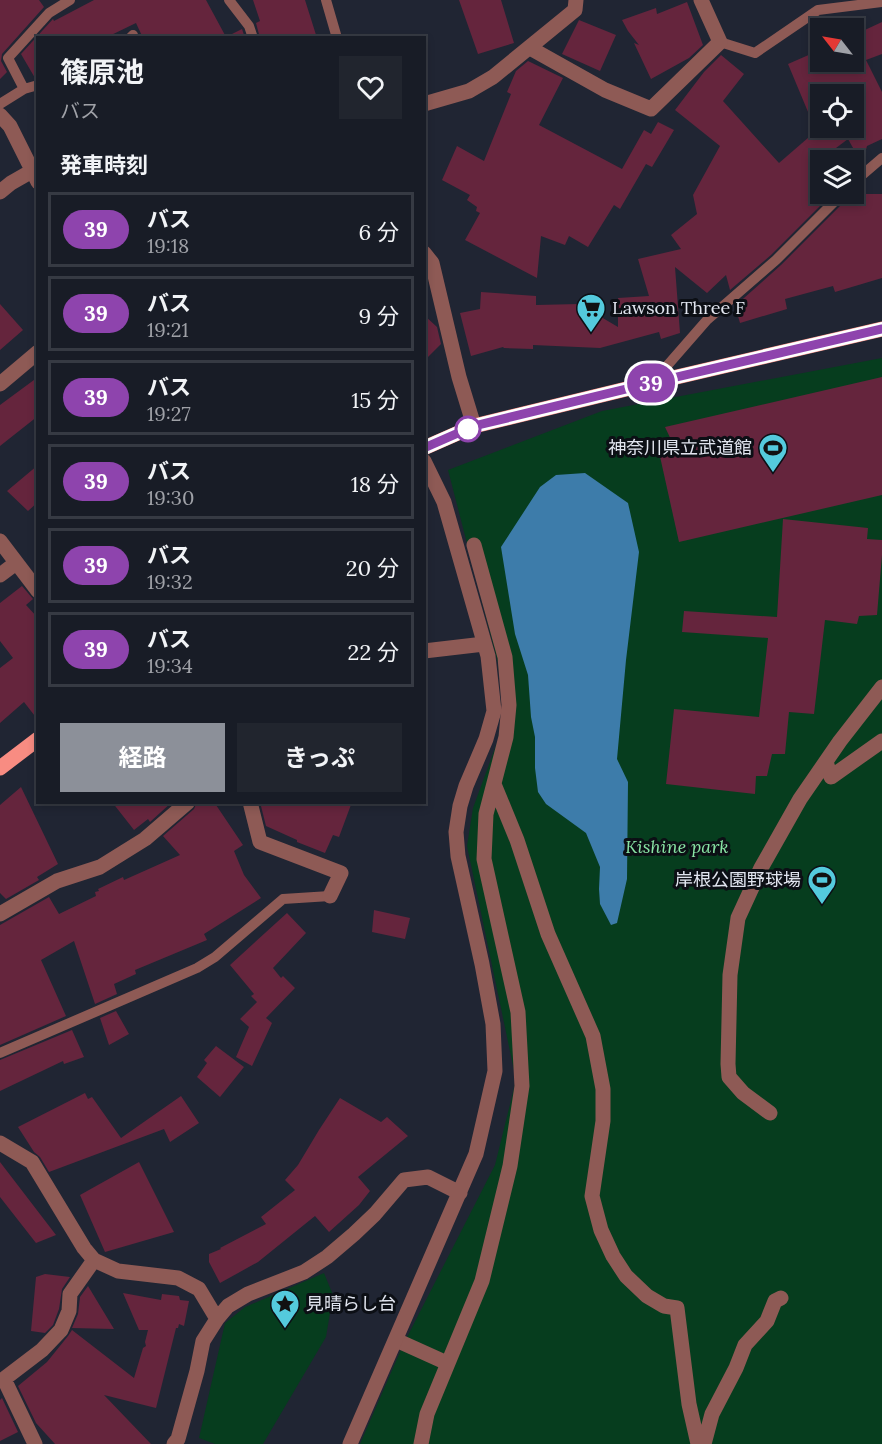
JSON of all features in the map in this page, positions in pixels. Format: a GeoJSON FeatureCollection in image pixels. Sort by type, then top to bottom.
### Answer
{"type":"FeatureCollection","features":[{"type":"Feature","properties":{"kind":"main road"},"geometry":{"type":"LineString","coordinates":[[426,447],[474,426],[882,329]]}},
{"type":"Feature","properties":{"kind":"main road"},"geometry":{"type":"LineString","coordinates":[[0,768],[36,741]]}},
{"type":"Feature","properties":{"kind":"street"},"geometry":{"type":"LineString","coordinates":[[426,103],[469,91],[493,77],[530,48],[575,5],[587,0]]}},
{"type":"Feature","properties":{"kind":"street"},"geometry":{"type":"LineString","coordinates":[[530,48],[605,90],[651,109],[720,42],[701,0]]}},
{"type":"Feature","properties":{"kind":"street"},"geometry":{"type":"LineString","coordinates":[[0,115],[10,126],[35,177],[11,183],[0,192]]}},
{"type":"Feature","properties":{"kind":"street"},"geometry":{"type":"LineString","coordinates":[[426,256],[432,264],[459,377],[474,426]]}},
{"type":"Feature","properties":{"kind":"street"},"geometry":{"type":"LineString","coordinates":[[0,384],[36,354]]}},
{"type":"Feature","properties":{"kind":"street"},"geometry":{"type":"LineString","coordinates":[[350,1444],[476,1154],[496,1066],[493,1024],[458,856],[456,832],[466,786],[486,739],[494,711],[488,656],[444,502],[426,465]]}},
{"type":"Feature","properties":{"kind":"street"},"geometry":{"type":"LineString","coordinates":[[0,541],[36,588]]}},
{"type":"Feature","properties":{"kind":"street"},"geometry":{"type":"LineString","coordinates":[[422,1444],[427,1414],[482,1281],[510,1166],[522,1086],[518,1012],[484,859],[486,814],[506,737],[509,705],[505,657],[474,545]]}},
{"type":"Feature","properties":{"kind":"street"},"geometry":{"type":"LineString","coordinates":[[0,575],[16,563]]}},
{"type":"Feature","properties":{"kind":"street"},"geometry":{"type":"LineString","coordinates":[[426,651],[484,644]]}},
{"type":"Feature","properties":{"kind":"street"},"geometry":{"type":"LineString","coordinates":[[770,1113],[743,1093],[729,1077],[730,975],[738,918],[761,868],[800,799],[882,687]]}},
{"type":"Feature","properties":{"kind":"street"},"geometry":{"type":"LineString","coordinates":[[826,762],[831,777],[882,741]]}},
{"type":"Feature","properties":{"kind":"street"},"geometry":{"type":"LineString","coordinates":[[494,784],[517,840],[548,934],[593,1036],[603,1089],[603,1120],[592,1196],[602,1230],[613,1256],[626,1276],[647,1296],[664,1306],[677,1308],[689,1404],[698,1444]]}},
{"type":"Feature","properties":{"kind":"street"},"geometry":{"type":"LineString","coordinates":[[0,914],[57,881],[100,867],[145,839],[186,804]]}},
{"type":"Feature","properties":{"kind":"street"},"geometry":{"type":"LineString","coordinates":[[250,804],[260,842],[340,873],[330,896]]}},
{"type":"Feature","properties":{"kind":"street"},"geometry":{"type":"LineString","coordinates":[[0,1143],[33,1162],[84,1248],[94,1260],[118,1271],[178,1278],[199,1289],[217,1320]]}},
{"type":"Feature","properties":{"kind":"street"},"geometry":{"type":"LineString","coordinates":[[174,1444],[178,1439],[203,1341],[228,1306],[248,1294],[304,1272],[327,1257],[375,1214],[404,1180],[428,1177],[460,1192]]}},
{"type":"Feature","properties":{"kind":"street"},"geometry":{"type":"LineString","coordinates":[[35,1444],[3,1379],[42,1350],[61,1330],[69,1311],[70,1294],[94,1260]]}},
{"type":"Feature","properties":{"kind":"street"},"geometry":{"type":"LineString","coordinates":[[704,1444],[712,1414],[736,1368],[745,1345],[767,1321],[775,1301],[781,1298]]}},
{"type":"Feature","properties":{"kind":"street"},"geometry":{"type":"LineString","coordinates":[[396,1340],[447,1363]]}},
{"type":"Feature","properties":{"kind":"lane"},"geometry":{"type":"LineString","coordinates":[[24,89],[8,58],[49,13],[70,0]]}},
{"type":"Feature","properties":{"kind":"lane"},"geometry":{"type":"LineString","coordinates":[[229,0],[249,26],[252,36]]}},
{"type":"Feature","properties":{"kind":"lane"},"geometry":{"type":"LineString","coordinates":[[326,0],[336,36]]}},
{"type":"Feature","properties":{"kind":"lane"},"geometry":{"type":"LineString","coordinates":[[720,42],[755,53],[818,10],[882,2]]}},
{"type":"Feature","properties":{"kind":"lane"},"geometry":{"type":"LineString","coordinates":[[0,105],[24,89],[36,86]]}},
{"type":"Feature","properties":{"kind":"lane"},"geometry":{"type":"LineString","coordinates":[[864,173],[882,158]]}},
{"type":"Feature","properties":{"kind":"lane"},"geometry":{"type":"LineString","coordinates":[[651,383],[706,320],[776,260],[832,204]]}},
{"type":"Feature","properties":{"kind":"lane"},"geometry":{"type":"LineString","coordinates":[[0,1053],[197,968],[215,957],[283,899],[330,896]]}},
{"type":"Feature","properties":{"kind":"green space","name":"Kishine park"},"geometry":{"type":"Polygon","coordinates":[[[882,358],[882,1444],[360,1444],[403,1345],[495,1165],[516,1080],[467,846],[473,808],[498,740],[503,707],[498,663],[448,470],[602,411],[882,358]]]}},
{"type":"Feature","properties":{"kind":"green space"},"geometry":{"type":"Polygon","coordinates":[[[324,1273],[333,1295],[326,1337],[263,1444],[215,1444],[199,1438],[225,1323],[245,1307],[324,1273]]]}},
{"type":"Feature","properties":{"kind":"water"},"geometry":{"type":"Polygon","coordinates":[[[585,473],[628,503],[639,552],[617,759],[628,782],[627,879],[617,923],[611,925],[600,904],[600,867],[586,833],[546,804],[538,792],[528,675],[515,634],[501,547],[540,487],[556,475],[585,473]]]}},
{"type":"Feature","properties":{"kind":"building"},"geometry":{"type":"Polygon","coordinates":[[[0,0],[39,0],[44,7],[2,54],[1,61],[7,72],[0,79],[0,0]]]}},
{"type":"Feature","properties":{"kind":"building"},"geometry":{"type":"Polygon","coordinates":[[[94,0],[206,0],[225,36],[142,36],[136,23],[109,36],[37,36],[53,19],[54,21],[94,0]]]}},
{"type":"Feature","properties":{"kind":"building"},"geometry":{"type":"Polygon","coordinates":[[[253,0],[305,0],[316,36],[259,36],[256,23],[260,21],[253,0]]]}},
{"type":"Feature","properties":{"kind":"building"},"geometry":{"type":"Polygon","coordinates":[[[459,0],[501,0],[514,43],[478,54],[459,0]]]}},
{"type":"Feature","properties":{"kind":"building"},"geometry":{"type":"Polygon","coordinates":[[[687,2],[703,45],[689,58],[651,79],[634,43],[639,45],[622,20],[656,8],[657,14],[687,2]]]}},
{"type":"Feature","properties":{"kind":"building"},"geometry":{"type":"Polygon","coordinates":[[[579,20],[616,35],[600,71],[562,54],[579,20]]]}},
{"type":"Feature","properties":{"kind":"building"},"geometry":{"type":"Polygon","coordinates":[[[882,22],[882,54],[866,60],[882,92],[882,139],[867,146],[864,157],[864,150],[854,150],[848,139],[833,150],[810,150],[810,204],[822,204],[771,255],[730,290],[726,275],[707,293],[675,267],[680,333],[661,339],[659,332],[600,348],[533,345],[533,349],[503,347],[471,356],[460,313],[480,309],[481,292],[536,296],[536,305],[579,304],[618,327],[618,298],[649,296],[638,259],[681,249],[671,235],[697,214],[693,195],[720,146],[675,110],[704,72],[721,55],[744,74],[723,101],[779,163],[810,136],[810,138],[864,138],[864,84],[810,84],[810,117],[788,64],[810,54],[810,72],[864,72],[864,30],[882,22]]]}},
{"type":"Feature","properties":{"kind":"building"},"geometry":{"type":"Polygon","coordinates":[[[242,29],[244,36],[228,36],[242,29]]]}},
{"type":"Feature","properties":{"kind":"building"},"geometry":{"type":"Polygon","coordinates":[[[36,38],[36,78],[35,78],[21,54],[36,38]]]}},
{"type":"Feature","properties":{"kind":"building"},"geometry":{"type":"Polygon","coordinates":[[[528,61],[563,78],[539,125],[622,169],[644,130],[651,134],[658,122],[674,130],[652,167],[646,164],[620,209],[614,205],[588,247],[569,236],[565,245],[541,236],[537,278],[465,240],[480,213],[476,211],[477,207],[467,200],[470,195],[442,180],[457,146],[484,161],[511,94],[507,92],[516,71],[528,61]]]}},
{"type":"Feature","properties":{"kind":"building"},"geometry":{"type":"Polygon","coordinates":[[[864,194],[882,194],[882,278],[835,292],[833,286],[785,299],[787,309],[740,323],[735,306],[781,265],[842,204],[864,204],[864,194]]]}},
{"type":"Feature","properties":{"kind":"building"},"geometry":{"type":"Polygon","coordinates":[[[0,304],[23,330],[0,350],[0,304]]]}},
{"type":"Feature","properties":{"kind":"building"},"geometry":{"type":"Polygon","coordinates":[[[426,317],[437,327],[441,344],[426,359],[426,317]]]}},
{"type":"Feature","properties":{"kind":"building","name":"神奈川県立武道館"},"geometry":{"type":"Polygon","coordinates":[[[882,377],[882,495],[679,542],[659,452],[674,446],[665,427],[882,377]]]}},
{"type":"Feature","properties":{"kind":"building"},"geometry":{"type":"Polygon","coordinates":[[[36,378],[36,418],[0,446],[0,405],[36,378]]]}},
{"type":"Feature","properties":{"kind":"building"},"geometry":{"type":"Polygon","coordinates":[[[36,467],[36,504],[28,511],[7,491],[36,467]]]}},
{"type":"Feature","properties":{"kind":"building"},"geometry":{"type":"Polygon","coordinates":[[[783,519],[868,528],[867,539],[882,540],[877,615],[859,616],[857,624],[825,620],[814,714],[789,712],[785,754],[772,754],[767,776],[756,776],[755,794],[666,784],[674,709],[759,717],[768,638],[682,632],[684,611],[777,617],[783,519]]]}},
{"type":"Feature","properties":{"kind":"building"},"geometry":{"type":"Polygon","coordinates":[[[22,586],[33,599],[26,605],[36,616],[36,717],[24,702],[0,723],[0,668],[13,658],[0,641],[0,603],[22,586]]]}},
{"type":"Feature","properties":{"kind":"building"},"geometry":{"type":"Polygon","coordinates":[[[21,787],[58,864],[37,877],[39,880],[6,899],[0,893],[0,805],[21,787]]]}},
{"type":"Feature","properties":{"kind":"building"},"geometry":{"type":"Polygon","coordinates":[[[114,804],[170,804],[150,822],[148,819],[134,830],[114,804]]]}},
{"type":"Feature","properties":{"kind":"building"},"geometry":{"type":"Polygon","coordinates":[[[196,804],[215,804],[243,845],[234,851],[244,875],[261,898],[204,934],[207,940],[135,970],[136,974],[114,984],[117,994],[95,1004],[74,941],[41,960],[66,1016],[0,1045],[0,925],[49,897],[59,914],[96,896],[95,892],[99,891],[98,889],[180,855],[163,836],[194,809],[196,804]]]}},
{"type":"Feature","properties":{"kind":"building"},"geometry":{"type":"Polygon","coordinates":[[[260,804],[351,804],[339,837],[333,835],[325,853],[266,826],[260,804]]]}},
{"type":"Feature","properties":{"kind":"building"},"geometry":{"type":"Polygon","coordinates":[[[374,910],[410,918],[405,939],[372,932],[374,910]]]}},
{"type":"Feature","properties":{"kind":"building"},"geometry":{"type":"Polygon","coordinates":[[[287,913],[306,933],[273,968],[281,978],[283,976],[295,988],[266,1018],[272,1023],[252,1066],[236,1057],[249,1027],[240,1019],[257,1002],[251,996],[254,994],[230,965],[287,913]]]}},
{"type":"Feature","properties":{"kind":"building"},"geometry":{"type":"Polygon","coordinates":[[[116,1011],[129,1034],[109,1045],[100,1018],[116,1011]]]}},
{"type":"Feature","properties":{"kind":"building"},"geometry":{"type":"Polygon","coordinates":[[[72,1030],[84,1057],[64,1064],[63,1061],[0,1091],[0,1060],[72,1030]]]}},
{"type":"Feature","properties":{"kind":"building"},"geometry":{"type":"Polygon","coordinates":[[[216,1046],[244,1067],[220,1097],[197,1077],[207,1063],[204,1060],[216,1046]]]}},
{"type":"Feature","properties":{"kind":"building"},"geometry":{"type":"Polygon","coordinates":[[[85,1093],[88,1099],[92,1097],[121,1138],[181,1096],[199,1123],[170,1142],[164,1129],[49,1172],[18,1127],[85,1093]]]}},
{"type":"Feature","properties":{"kind":"building"},"geometry":{"type":"Polygon","coordinates":[[[340,1098],[381,1122],[387,1117],[408,1136],[358,1177],[370,1191],[359,1205],[329,1232],[315,1216],[258,1262],[220,1283],[209,1262],[209,1254],[266,1224],[261,1217],[295,1190],[285,1180],[298,1165],[340,1098]]]}},
{"type":"Feature","properties":{"kind":"building"},"geometry":{"type":"Polygon","coordinates":[[[0,1162],[56,1235],[36,1243],[0,1197],[0,1162]]]}},
{"type":"Feature","properties":{"kind":"building"},"geometry":{"type":"Polygon","coordinates":[[[139,1162],[174,1232],[105,1252],[80,1195],[139,1162]]]}},
{"type":"Feature","properties":{"kind":"building"},"geometry":{"type":"Polygon","coordinates":[[[45,1274],[70,1277],[62,1289],[59,1309],[53,1325],[45,1333],[31,1331],[36,1277],[45,1274]]]}},
{"type":"Feature","properties":{"kind":"building"},"geometry":{"type":"Polygon","coordinates":[[[88,1286],[114,1329],[72,1328],[78,1314],[80,1297],[88,1286]]]}},
{"type":"Feature","properties":{"kind":"building"},"geometry":{"type":"Polygon","coordinates":[[[123,1293],[161,1300],[162,1294],[179,1296],[180,1300],[189,1301],[184,1326],[179,1324],[176,1328],[156,1408],[104,1395],[151,1444],[55,1444],[36,1423],[18,1386],[47,1362],[72,1330],[134,1378],[143,1348],[146,1346],[148,1330],[139,1330],[123,1293]]]}},
{"type":"Feature","properties":{"kind":"building"},"geometry":{"type":"Polygon","coordinates":[[[2,1398],[18,1432],[0,1441],[0,1400],[2,1398]]]}},
{"type":"Feature","properties":{"kind":"bus line","name":"39"},"geometry":{"type":"LineString","coordinates":[[426,447],[474,426],[882,329]]}},
{"type":"Feature","properties":{"kind":"place","name":"Lawson Three F"},"geometry":{"type":"Point","coordinates":[591,334]}},
{"type":"Feature","properties":{"kind":"place","name":"神奈川県立武道館"},"geometry":{"type":"Point","coordinates":[773,474]}},
{"type":"Feature","properties":{"kind":"place","name":"岸根公園野球場"},"geometry":{"type":"Point","coordinates":[822,906]}},
{"type":"Feature","properties":{"kind":"place","name":"見晴らし台"},"geometry":{"type":"Point","coordinates":[285,1330]}}]}
